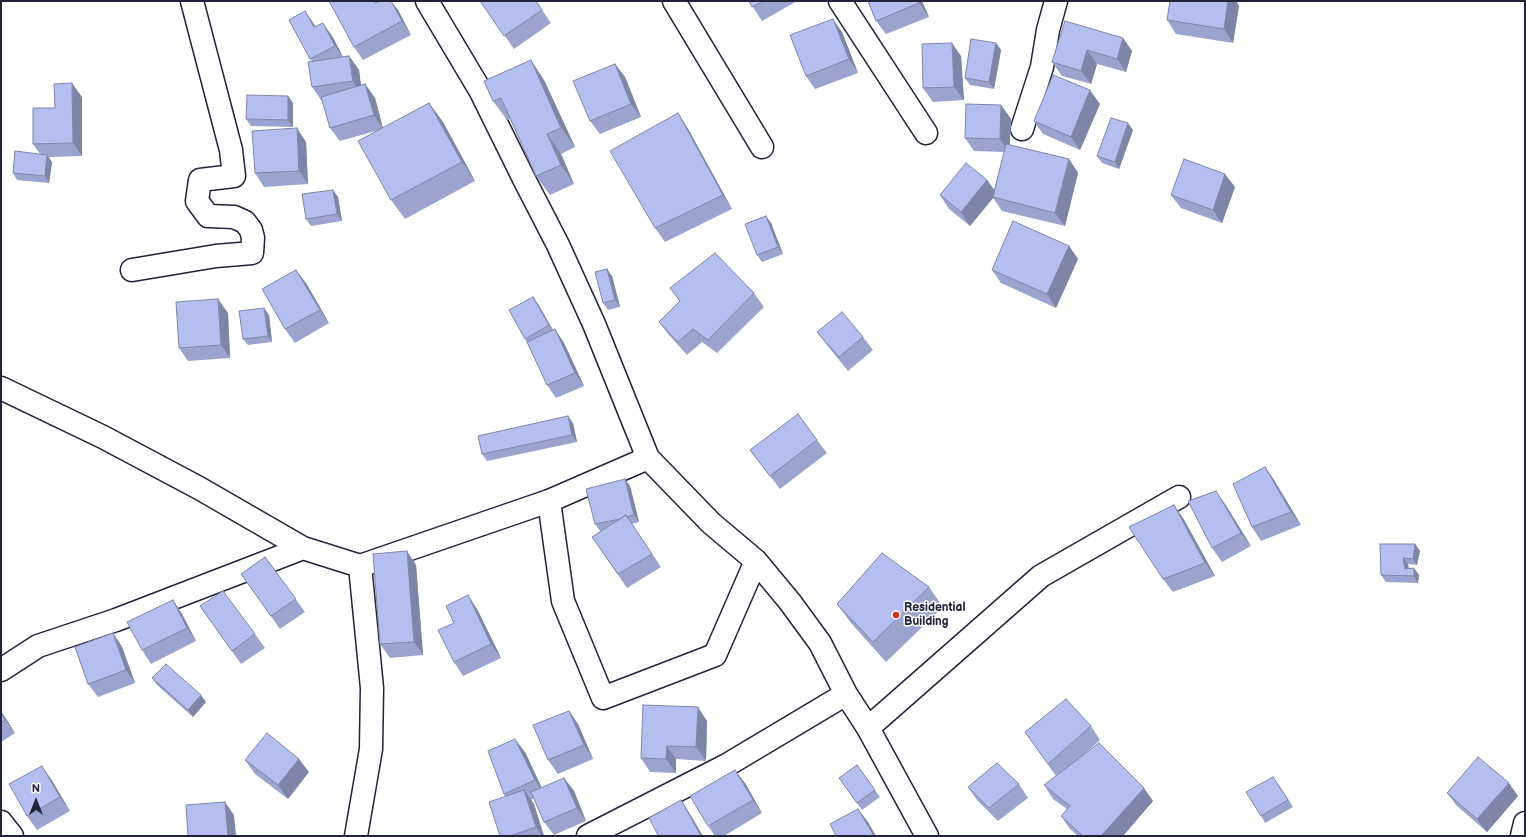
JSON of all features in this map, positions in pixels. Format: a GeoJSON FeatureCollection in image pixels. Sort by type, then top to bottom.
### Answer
{"type":"FeatureCollection","features":[{"type":"Feature","properties":{"kind":"street"},"geometry":{"type":"LineString","coordinates":[[132,270],[216,256],[252,253],[253,238],[251,230],[245,222],[234,217],[208,216],[198,201],[200,180],[234,176],[230,150],[192,1]]}},
{"type":"Feature","properties":{"kind":"street"},"geometry":{"type":"LineString","coordinates":[[426,1],[480,90],[558,245],[594,324],[648,458],[711,523],[756,560],[790,602],[820,643],[846,694],[868,728],[927,836]]}},
{"type":"Feature","properties":{"kind":"street"},"geometry":{"type":"LineString","coordinates":[[674,1],[762,147]]}},
{"type":"Feature","properties":{"kind":"street"},"geometry":{"type":"LineString","coordinates":[[840,1],[926,133]]}},
{"type":"Feature","properties":{"kind":"street"},"geometry":{"type":"LineString","coordinates":[[1022,129],[1042,67],[1048,30],[1056,1]]}},
{"type":"Feature","properties":{"kind":"street"},"geometry":{"type":"LineString","coordinates":[[1,388],[117,444],[199,488],[303,548],[360,566],[549,501],[648,458]]}},
{"type":"Feature","properties":{"kind":"street"},"geometry":{"type":"LineString","coordinates":[[868,728],[1042,576],[1179,497]]}},
{"type":"Feature","properties":{"kind":"street"},"geometry":{"type":"LineString","coordinates":[[549,501],[564,601],[603,698],[715,655],[756,560]]}},
{"type":"Feature","properties":{"kind":"street"},"geometry":{"type":"LineString","coordinates":[[1,670],[38,646],[116,620],[303,548]]}},
{"type":"Feature","properties":{"kind":"street"},"geometry":{"type":"LineString","coordinates":[[356,836],[371,749],[372,688],[360,566]]}},
{"type":"Feature","properties":{"kind":"street"},"geometry":{"type":"LineString","coordinates":[[588,836],[727,765],[846,694]]}},
{"type":"Feature","properties":{"kind":"street"},"geometry":{"type":"LineString","coordinates":[[1,822],[12,836]]}},
{"type":"Feature","properties":{"kind":"street"},"geometry":{"type":"LineString","coordinates":[[1522,836],[1525,823]]}},
{"type":"Feature","properties":{"kind":"building"},"geometry":{"type":"Polygon","coordinates":[[[329,1],[374,1],[375,3],[380,1],[391,1],[402,21],[354,47],[329,1]]]}},
{"type":"Feature","properties":{"kind":"building"},"geometry":{"type":"Polygon","coordinates":[[[480,1],[536,1],[542,10],[504,36],[480,1]]]}},
{"type":"Feature","properties":{"kind":"building"},"geometry":{"type":"Polygon","coordinates":[[[749,1],[763,1],[752,7],[749,1]]]}},
{"type":"Feature","properties":{"kind":"building"},"geometry":{"type":"Polygon","coordinates":[[[868,1],[918,1],[919,3],[876,21],[868,1]]]}},
{"type":"Feature","properties":{"kind":"building"},"geometry":{"type":"Polygon","coordinates":[[[1170,1],[1228,1],[1224,29],[1167,20],[1170,1]]]}},
{"type":"Feature","properties":{"kind":"building"},"geometry":{"type":"Polygon","coordinates":[[[305,11],[314,27],[323,23],[335,46],[310,59],[289,20],[305,11]]]}},
{"type":"Feature","properties":{"kind":"building"},"geometry":{"type":"Polygon","coordinates":[[[833,19],[849,59],[806,76],[790,35],[833,19]]]}},
{"type":"Feature","properties":{"kind":"building"},"geometry":{"type":"Polygon","coordinates":[[[1065,21],[1123,38],[1117,59],[1087,50],[1081,71],[1052,62],[1065,21]]]}},
{"type":"Feature","properties":{"kind":"building"},"geometry":{"type":"Polygon","coordinates":[[[971,39],[996,43],[989,82],[965,78],[971,39]]]}},
{"type":"Feature","properties":{"kind":"building"},"geometry":{"type":"Polygon","coordinates":[[[952,43],[954,87],[923,88],[922,44],[952,43]]]}},
{"type":"Feature","properties":{"kind":"building"},"geometry":{"type":"Polygon","coordinates":[[[349,56],[353,81],[312,87],[308,62],[349,56]]]}},
{"type":"Feature","properties":{"kind":"building"},"geometry":{"type":"Polygon","coordinates":[[[531,60],[561,128],[547,134],[561,165],[536,176],[501,98],[493,101],[484,81],[531,60]]]}},
{"type":"Feature","properties":{"kind":"building"},"geometry":{"type":"Polygon","coordinates":[[[615,64],[631,104],[590,121],[573,81],[615,64]]]}},
{"type":"Feature","properties":{"kind":"building"},"geometry":{"type":"Polygon","coordinates":[[[1053,75],[1090,90],[1071,137],[1034,121],[1053,75]]]}},
{"type":"Feature","properties":{"kind":"building"},"geometry":{"type":"Polygon","coordinates":[[[72,83],[73,143],[33,144],[33,108],[55,108],[54,84],[72,83]]]}},
{"type":"Feature","properties":{"kind":"building"},"geometry":{"type":"Polygon","coordinates":[[[365,84],[374,115],[330,128],[321,97],[365,84]]]}},
{"type":"Feature","properties":{"kind":"building"},"geometry":{"type":"Polygon","coordinates":[[[247,95],[288,96],[288,120],[246,119],[247,95]]]}},
{"type":"Feature","properties":{"kind":"building"},"geometry":{"type":"Polygon","coordinates":[[[429,103],[462,162],[391,200],[358,141],[429,103]]]}},
{"type":"Feature","properties":{"kind":"building"},"geometry":{"type":"Polygon","coordinates":[[[966,104],[1001,105],[1000,139],[965,138],[966,104]]]}},
{"type":"Feature","properties":{"kind":"building"},"geometry":{"type":"Polygon","coordinates":[[[678,113],[723,195],[655,228],[610,151],[678,113]]]}},
{"type":"Feature","properties":{"kind":"building"},"geometry":{"type":"Polygon","coordinates":[[[1111,118],[1128,123],[1115,162],[1097,156],[1111,118]]]}},
{"type":"Feature","properties":{"kind":"building"},"geometry":{"type":"Polygon","coordinates":[[[297,128],[299,171],[255,173],[252,131],[297,128]]]}},
{"type":"Feature","properties":{"kind":"building"},"geometry":{"type":"Polygon","coordinates":[[[1006,144],[1069,159],[1055,213],[993,197],[1006,144]]]}},
{"type":"Feature","properties":{"kind":"building"},"geometry":{"type":"Polygon","coordinates":[[[15,151],[47,155],[45,176],[13,173],[15,151]]]}},
{"type":"Feature","properties":{"kind":"building"},"geometry":{"type":"Polygon","coordinates":[[[1184,159],[1225,174],[1213,210],[1171,195],[1184,159]]]}},
{"type":"Feature","properties":{"kind":"building"},"geometry":{"type":"Polygon","coordinates":[[[966,163],[987,180],[961,212],[940,195],[966,163]]]}},
{"type":"Feature","properties":{"kind":"building"},"geometry":{"type":"Polygon","coordinates":[[[333,190],[337,214],[306,219],[302,194],[333,190]]]}},
{"type":"Feature","properties":{"kind":"building"},"geometry":{"type":"Polygon","coordinates":[[[766,216],[778,247],[757,255],[745,224],[766,216]]]}},
{"type":"Feature","properties":{"kind":"building"},"geometry":{"type":"Polygon","coordinates":[[[1013,221],[1069,246],[1047,294],[992,270],[1013,221]]]}},
{"type":"Feature","properties":{"kind":"building"},"geometry":{"type":"Polygon","coordinates":[[[715,253],[754,293],[708,340],[693,329],[678,342],[659,322],[680,301],[670,288],[715,253]]]}},
{"type":"Feature","properties":{"kind":"building"},"geometry":{"type":"Polygon","coordinates":[[[607,269],[615,300],[603,303],[595,272],[607,269]]]}},
{"type":"Feature","properties":{"kind":"building"},"geometry":{"type":"Polygon","coordinates":[[[296,270],[320,310],[285,329],[262,289],[296,270]]]}},
{"type":"Feature","properties":{"kind":"building"},"geometry":{"type":"Polygon","coordinates":[[[533,297],[549,325],[525,339],[509,310],[533,297]]]}},
{"type":"Feature","properties":{"kind":"building"},"geometry":{"type":"Polygon","coordinates":[[[218,299],[221,345],[179,348],[176,302],[218,299]]]}},
{"type":"Feature","properties":{"kind":"building"},"geometry":{"type":"Polygon","coordinates":[[[264,308],[268,336],[243,339],[239,311],[264,308]]]}},
{"type":"Feature","properties":{"kind":"building"},"geometry":{"type":"Polygon","coordinates":[[[842,312],[863,337],[839,357],[817,332],[842,312]]]}},
{"type":"Feature","properties":{"kind":"building"},"geometry":{"type":"Polygon","coordinates":[[[555,329],[575,373],[547,385],[527,342],[555,329]]]}},
{"type":"Feature","properties":{"kind":"building"},"geometry":{"type":"Polygon","coordinates":[[[798,414],[817,440],[770,476],[750,450],[798,414]]]}},
{"type":"Feature","properties":{"kind":"building"},"geometry":{"type":"Polygon","coordinates":[[[568,416],[572,435],[482,454],[478,436],[568,416]]]}},
{"type":"Feature","properties":{"kind":"building"},"geometry":{"type":"Polygon","coordinates":[[[1265,467],[1291,512],[1252,527],[1233,484],[1265,467]]]}},
{"type":"Feature","properties":{"kind":"building"},"geometry":{"type":"Polygon","coordinates":[[[625,479],[634,515],[627,517],[626,515],[620,519],[595,524],[586,489],[625,479]]]}},
{"type":"Feature","properties":{"kind":"building"},"geometry":{"type":"Polygon","coordinates":[[[1216,491],[1241,533],[1212,548],[1188,501],[1216,491]]]}},
{"type":"Feature","properties":{"kind":"building"},"geometry":{"type":"Polygon","coordinates":[[[1174,505],[1205,563],[1163,579],[1129,527],[1174,505]]]}},
{"type":"Feature","properties":{"kind":"building"},"geometry":{"type":"Polygon","coordinates":[[[626,515],[652,554],[618,574],[592,537],[626,515]]]}},
{"type":"Feature","properties":{"kind":"building"},"geometry":{"type":"Polygon","coordinates":[[[1380,544],[1415,544],[1413,559],[1403,558],[1405,569],[1414,568],[1414,576],[1381,575],[1380,544]]]}},
{"type":"Feature","properties":{"kind":"building"},"geometry":{"type":"Polygon","coordinates":[[[407,551],[414,642],[380,644],[373,554],[407,551]]]}},
{"type":"Feature","properties":{"kind":"building"},"geometry":{"type":"Polygon","coordinates":[[[882,553],[929,587],[873,642],[837,604],[882,553]]]}},
{"type":"Feature","properties":{"kind":"building"},"geometry":{"type":"Polygon","coordinates":[[[265,557],[296,599],[271,616],[241,574],[265,557]]]}},
{"type":"Feature","properties":{"kind":"building"},"geometry":{"type":"Polygon","coordinates":[[[223,591],[255,634],[232,651],[200,606],[223,591]]]}},
{"type":"Feature","properties":{"kind":"building"},"geometry":{"type":"Polygon","coordinates":[[[468,595],[491,644],[454,662],[438,630],[454,623],[446,606],[468,595]]]}},
{"type":"Feature","properties":{"kind":"building"},"geometry":{"type":"Polygon","coordinates":[[[173,600],[187,628],[142,650],[127,622],[173,600]]]}},
{"type":"Feature","properties":{"kind":"building"},"geometry":{"type":"Polygon","coordinates":[[[113,633],[126,670],[88,684],[75,647],[113,633]]]}},
{"type":"Feature","properties":{"kind":"building"},"geometry":{"type":"Polygon","coordinates":[[[166,664],[201,695],[188,710],[152,678],[166,664]]]}},
{"type":"Feature","properties":{"kind":"building"},"geometry":{"type":"Polygon","coordinates":[[[1066,699],[1091,726],[1048,764],[1025,732],[1066,699]]]}},
{"type":"Feature","properties":{"kind":"building"},"geometry":{"type":"Polygon","coordinates":[[[643,705],[698,707],[696,747],[667,746],[666,759],[641,758],[643,705]]]}},
{"type":"Feature","properties":{"kind":"building"},"geometry":{"type":"Polygon","coordinates":[[[569,711],[584,745],[548,760],[533,725],[569,711]]]}},
{"type":"Feature","properties":{"kind":"building"},"geometry":{"type":"Polygon","coordinates":[[[1,713],[5,720],[1,723],[1,713]]]}},
{"type":"Feature","properties":{"kind":"building"},"geometry":{"type":"Polygon","coordinates":[[[267,733],[299,759],[278,785],[245,760],[267,733]]]}},
{"type":"Feature","properties":{"kind":"building"},"geometry":{"type":"Polygon","coordinates":[[[515,739],[535,780],[504,794],[488,751],[515,739]]]}},
{"type":"Feature","properties":{"kind":"building"},"geometry":{"type":"Polygon","coordinates":[[[1099,743],[1144,788],[1101,836],[1083,836],[1061,816],[1070,806],[1044,785],[1099,743]]]}},
{"type":"Feature","properties":{"kind":"building"},"geometry":{"type":"Polygon","coordinates":[[[1478,757],[1509,783],[1477,819],[1447,793],[1478,757]]]}},
{"type":"Feature","properties":{"kind":"building"},"geometry":{"type":"Polygon","coordinates":[[[997,763],[1019,784],[989,808],[968,787],[997,763]]]}},
{"type":"Feature","properties":{"kind":"building"},"geometry":{"type":"Polygon","coordinates":[[[857,765],[875,790],[857,803],[839,778],[857,765]]]}},
{"type":"Feature","properties":{"kind":"building"},"geometry":{"type":"Polygon","coordinates":[[[42,766],[60,797],[27,816],[9,784],[42,766]]]}},
{"type":"Feature","properties":{"kind":"building"},"geometry":{"type":"Polygon","coordinates":[[[735,770],[753,800],[708,826],[690,796],[735,770]]]}},
{"type":"Feature","properties":{"kind":"building"},"geometry":{"type":"Polygon","coordinates":[[[1273,777],[1288,800],[1261,816],[1246,792],[1273,777]]]}},
{"type":"Feature","properties":{"kind":"building"},"geometry":{"type":"Polygon","coordinates":[[[564,778],[577,808],[544,822],[531,792],[564,778]]]}},
{"type":"Feature","properties":{"kind":"building"},"geometry":{"type":"Polygon","coordinates":[[[524,790],[536,827],[510,836],[500,836],[489,802],[524,790]]]}},
{"type":"Feature","properties":{"kind":"building"},"geometry":{"type":"Polygon","coordinates":[[[681,800],[701,836],[657,836],[658,835],[649,818],[681,800]]]}},
{"type":"Feature","properties":{"kind":"building"},"geometry":{"type":"Polygon","coordinates":[[[225,802],[228,836],[188,836],[186,805],[225,802]]]}},
{"type":"Feature","properties":{"kind":"building"},"geometry":{"type":"Polygon","coordinates":[[[858,809],[874,836],[836,836],[830,824],[858,809]]]}},
{"type":"Feature","properties":{"kind":"place","name":"Residential Building"},"geometry":{"type":"Point","coordinates":[896,615]}}]}
